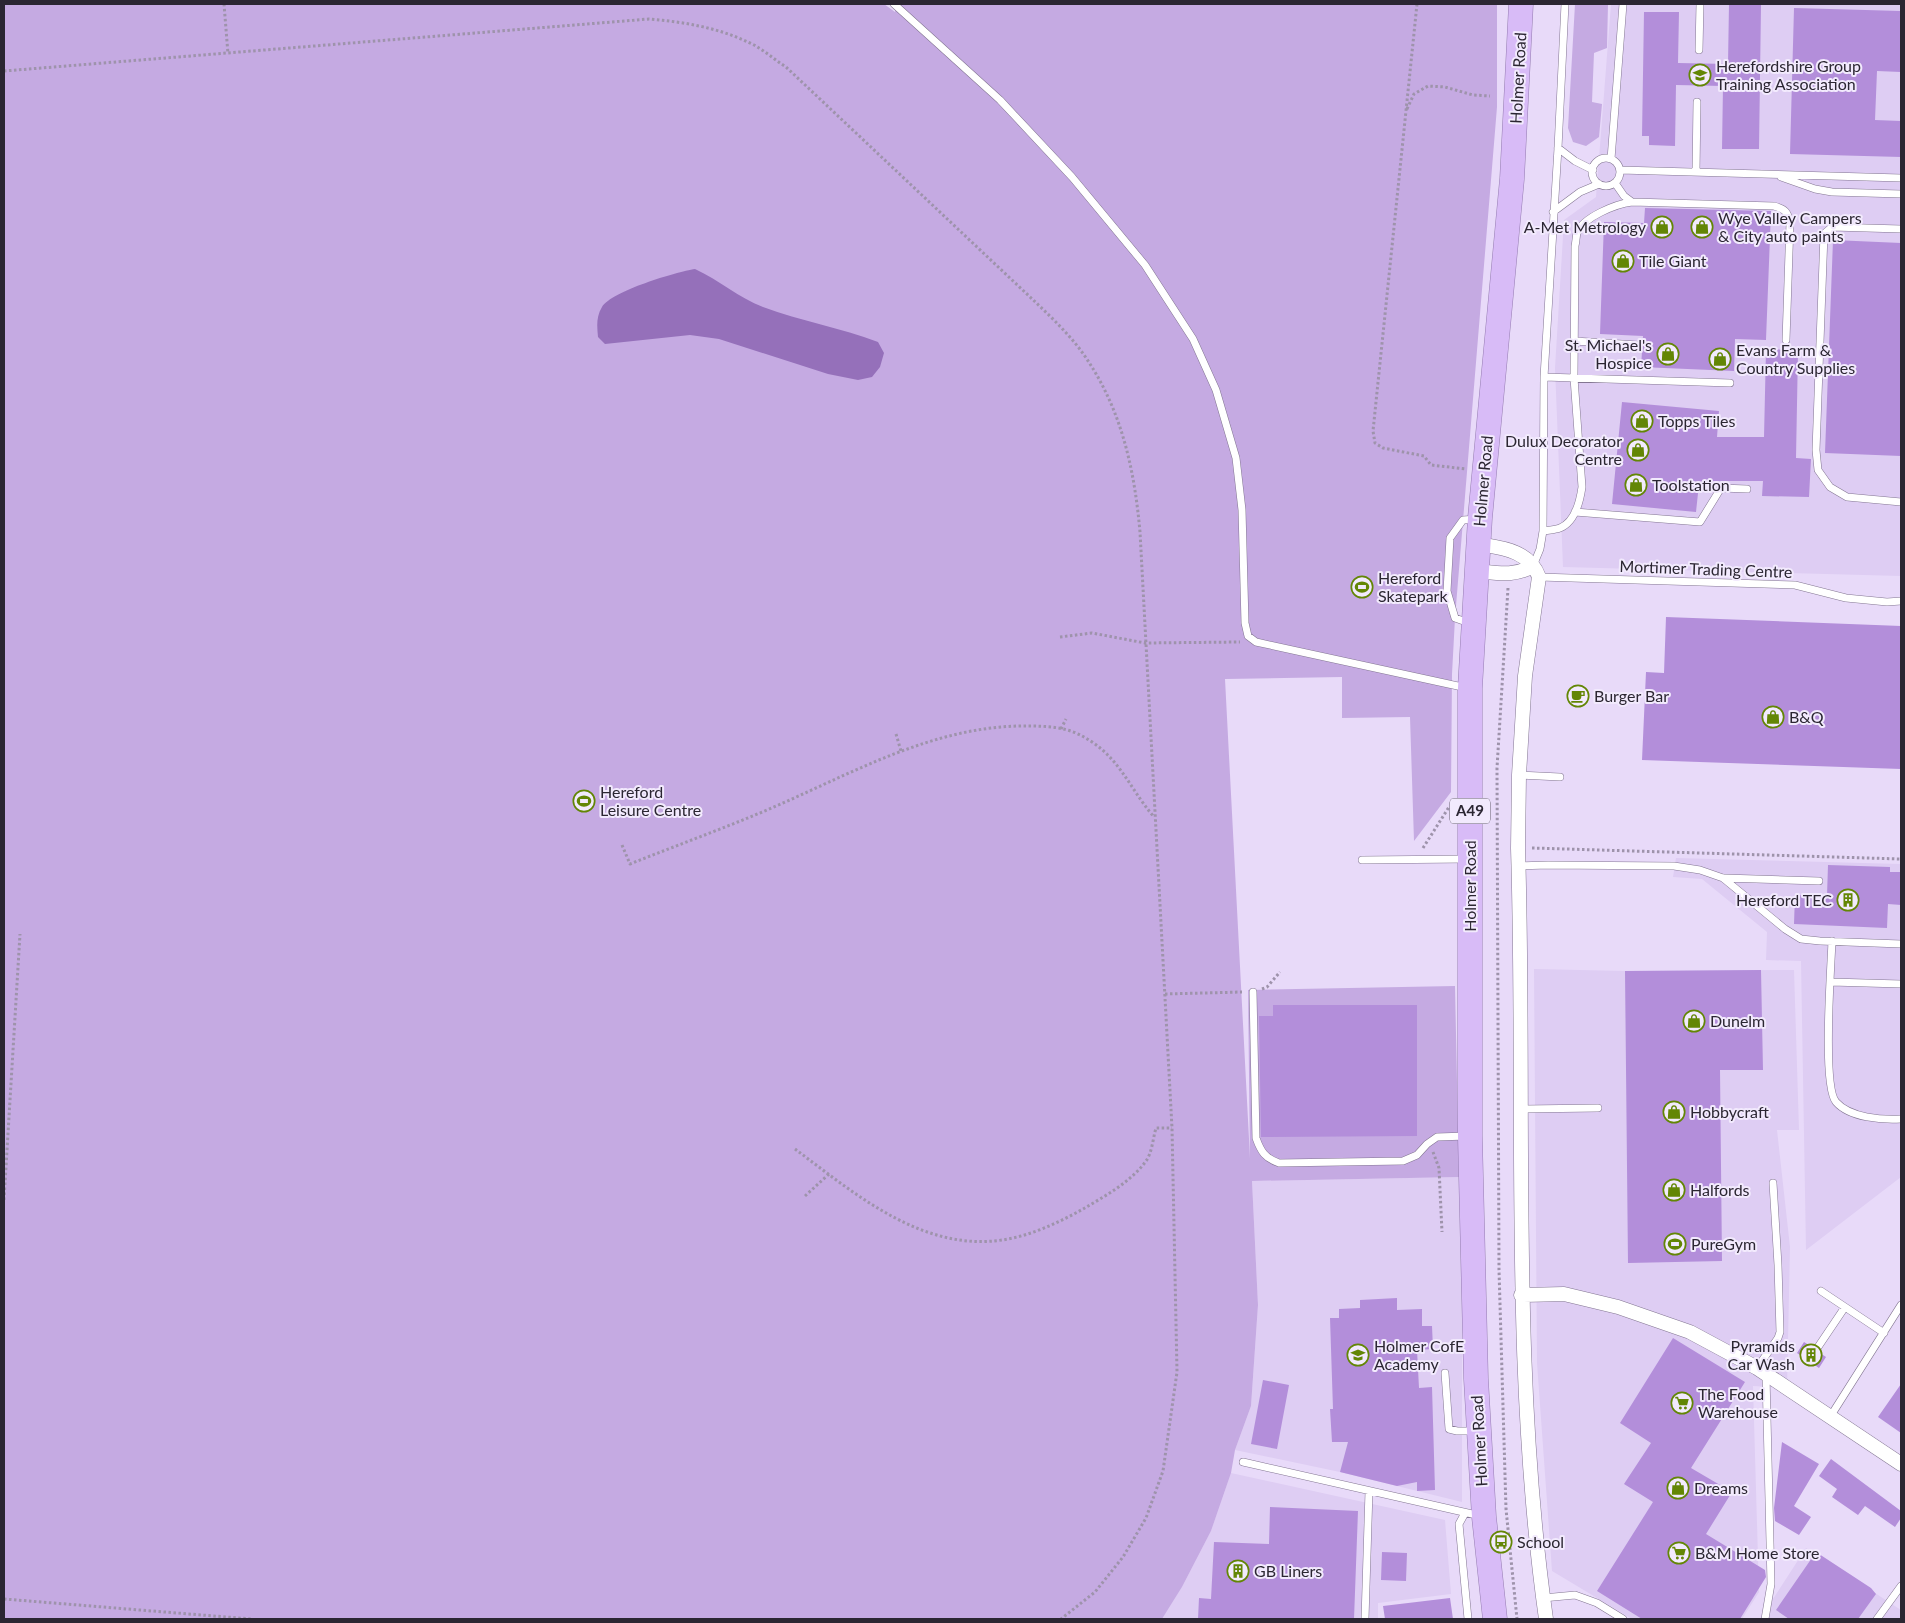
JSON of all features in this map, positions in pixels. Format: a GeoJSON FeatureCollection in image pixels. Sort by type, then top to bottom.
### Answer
{"type":"FeatureCollection","features":[{"type":"Feature","properties":{"kind":"highway","name":"Holmer Road"},"geometry":{"type":"LineString","coordinates":[[1495,1619],[1474,1515],[1479,1431],[1470,1136],[1470,688],[1480,518],[1512,179],[1521,4]]}},
{"type":"Feature","properties":{"kind":"street"},"geometry":{"type":"LineString","coordinates":[[1478,544],[1515,552],[1523,556],[1536,571],[1525,676],[1518,848],[1521,1295],[1530,1462],[1546,1619]]}},
{"type":"Feature","properties":{"kind":"street"},"geometry":{"type":"LineString","coordinates":[[1476,571],[1509,574],[1536,571]]}},
{"type":"Feature","properties":{"kind":"street"},"geometry":{"type":"LineString","coordinates":[[1521,1295],[1564,1294],[1618,1307],[1690,1332],[1762,1371],[1901,1464]]}},
{"type":"Feature","properties":{"kind":"lane"},"geometry":{"type":"LineString","coordinates":[[894,4],[1000,100],[1072,177],[1145,266],[1193,339],[1216,390],[1236,458],[1242,510],[1245,623],[1248,636],[1256,642],[1470,688]]}},
{"type":"Feature","properties":{"kind":"lane"},"geometry":{"type":"LineString","coordinates":[[1536,571],[1543,531],[1544,377],[1565,4]]}},
{"type":"Feature","properties":{"kind":"lane"},"geometry":{"type":"LineString","coordinates":[[1611,160],[1623,4]]}},
{"type":"Feature","properties":{"kind":"lane"},"geometry":{"type":"LineString","coordinates":[[1699,50],[1700,4]]}},
{"type":"Feature","properties":{"kind":"lane"},"geometry":{"type":"LineString","coordinates":[[1696,172],[1697,102]]}},
{"type":"Feature","properties":{"kind":"lane"},"geometry":{"type":"LineString","coordinates":[[1558,148],[1575,162],[1593,170]]}},
{"type":"Feature","properties":{"kind":"lane"},"geometry":{"type":"LineString","coordinates":[[1611,160],[1618,165],[1620,170],[1619,178],[1615,183],[1607,186],[1599,184],[1595,180],[1593,170],[1600,161],[1611,160]]}},
{"type":"Feature","properties":{"kind":"lane"},"geometry":{"type":"LineString","coordinates":[[1620,170],[1901,178]]}},
{"type":"Feature","properties":{"kind":"lane"},"geometry":{"type":"LineString","coordinates":[[1741,174],[1782,177],[1814,189],[1832,192],[1901,194]]}},
{"type":"Feature","properties":{"kind":"lane"},"geometry":{"type":"LineString","coordinates":[[1615,183],[1624,196],[1632,202]]}},
{"type":"Feature","properties":{"kind":"lane"},"geometry":{"type":"LineString","coordinates":[[1554,212],[1580,192],[1599,184]]}},
{"type":"Feature","properties":{"kind":"lane"},"geometry":{"type":"LineString","coordinates":[[1543,531],[1559,529],[1568,524],[1580,500],[1582,486],[1574,378],[1574,341],[1575,246],[1577,233],[1582,225],[1602,212],[1620,204],[1632,202],[1774,206],[1783,208],[1788,214],[1790,222],[1786,340]]}},
{"type":"Feature","properties":{"kind":"lane"},"geometry":{"type":"LineString","coordinates":[[1901,229],[1832,227],[1824,234],[1816,450],[1818,470],[1830,486],[1841,494],[1847,497],[1901,502]]}},
{"type":"Feature","properties":{"kind":"lane"},"geometry":{"type":"LineString","coordinates":[[1574,341],[1638,345]]}},
{"type":"Feature","properties":{"kind":"lane"},"geometry":{"type":"LineString","coordinates":[[1544,377],[1730,383]]}},
{"type":"Feature","properties":{"kind":"lane"},"geometry":{"type":"LineString","coordinates":[[1575,512],[1700,522],[1721,488],[1747,489]]}},
{"type":"Feature","properties":{"kind":"lane"},"geometry":{"type":"LineString","coordinates":[[1473,625],[1455,618],[1447,591],[1450,538],[1463,520],[1480,518]]}},
{"type":"Feature","properties":{"kind":"lane","name":"Mortimer Trading Centre"},"geometry":{"type":"LineString","coordinates":[[1536,571],[1795,585],[1846,598],[1887,602],[1901,601]]}},
{"type":"Feature","properties":{"kind":"lane"},"geometry":{"type":"LineString","coordinates":[[1520,775],[1560,777]]}},
{"type":"Feature","properties":{"kind":"lane"},"geometry":{"type":"LineString","coordinates":[[1362,860],[1470,859]]}},
{"type":"Feature","properties":{"kind":"lane"},"geometry":{"type":"LineString","coordinates":[[1519,866],[1674,866],[1700,870],[1724,878],[1819,882]]}},
{"type":"Feature","properties":{"kind":"lane"},"geometry":{"type":"LineString","coordinates":[[1724,878],[1785,930],[1800,939],[1901,944]]}},
{"type":"Feature","properties":{"kind":"lane"},"geometry":{"type":"LineString","coordinates":[[1832,941],[1829,1066],[1831,1092],[1836,1102],[1857,1116],[1901,1119]]}},
{"type":"Feature","properties":{"kind":"lane"},"geometry":{"type":"LineString","coordinates":[[1831,982],[1901,984]]}},
{"type":"Feature","properties":{"kind":"lane"},"geometry":{"type":"LineString","coordinates":[[1253,992],[1256,1138],[1260,1151],[1268,1160],[1279,1163],[1403,1161],[1416,1155],[1437,1137],[1470,1136]]}},
{"type":"Feature","properties":{"kind":"lane"},"geometry":{"type":"LineString","coordinates":[[1520,1108],[1598,1108]]}},
{"type":"Feature","properties":{"kind":"lane"},"geometry":{"type":"LineString","coordinates":[[1766,1619],[1771,1584],[1762,1371],[1780,1332],[1773,1183]]}},
{"type":"Feature","properties":{"kind":"lane"},"geometry":{"type":"LineString","coordinates":[[1821,1291],[1884,1333]]}},
{"type":"Feature","properties":{"kind":"lane"},"geometry":{"type":"LineString","coordinates":[[1830,1416],[1901,1306]]}},
{"type":"Feature","properties":{"kind":"lane"},"geometry":{"type":"LineString","coordinates":[[1816,1350],[1845,1307]]}},
{"type":"Feature","properties":{"kind":"lane"},"geometry":{"type":"LineString","coordinates":[[1445,1373],[1449,1429],[1479,1431]]}},
{"type":"Feature","properties":{"kind":"lane"},"geometry":{"type":"LineString","coordinates":[[1243,1462],[1474,1515]]}},
{"type":"Feature","properties":{"kind":"lane"},"geometry":{"type":"LineString","coordinates":[[1365,1619],[1369,1491]]}},
{"type":"Feature","properties":{"kind":"lane"},"geometry":{"type":"LineString","coordinates":[[1468,1619],[1459,1524],[1474,1515]]}},
{"type":"Feature","properties":{"kind":"lane"},"geometry":{"type":"LineString","coordinates":[[1877,1619],[1901,1586]]}},
{"type":"Feature","properties":{"kind":"lane"},"geometry":{"type":"LineString","coordinates":[[1543,1598],[1575,1595],[1597,1603],[1623,1619]]}},
{"type":"Feature","properties":{"kind":"path"},"geometry":{"type":"LineString","coordinates":[[224,4],[228,54]]}},
{"type":"Feature","properties":{"kind":"path"},"geometry":{"type":"LineString","coordinates":[[1417,4],[1373,431],[1375,443],[1383,448],[1424,456],[1431,465],[1484,472]]}},
{"type":"Feature","properties":{"kind":"path"},"geometry":{"type":"LineString","coordinates":[[4,70],[228,54],[649,19],[680,21],[715,29],[754,45],[793,74],[1029,296],[1060,326],[1079,348],[1099,379],[1128,450],[1136,488],[1172,1128],[1177,1372],[1163,1471],[1146,1518],[1123,1557],[1094,1592],[1061,1619]]}},
{"type":"Feature","properties":{"kind":"path"},"geometry":{"type":"LineString","coordinates":[[1406,111],[1414,94],[1428,86],[1445,87],[1472,95],[1490,96]]}},
{"type":"Feature","properties":{"kind":"path"},"geometry":{"type":"LineString","coordinates":[[1509,574],[1497,768],[1499,1260],[1506,1510],[1517,1619]]}},
{"type":"Feature","properties":{"kind":"path"},"geometry":{"type":"LineString","coordinates":[[1060,637],[1092,633],[1145,642],[1256,642]]}},
{"type":"Feature","properties":{"kind":"path"},"geometry":{"type":"LineString","coordinates":[[1061,729],[1066,719]]}},
{"type":"Feature","properties":{"kind":"path"},"geometry":{"type":"LineString","coordinates":[[622,844],[630,864],[766,810],[868,763],[901,751],[969,732],[1010,726],[1048,726],[1075,733],[1109,755],[1155,818]]}},
{"type":"Feature","properties":{"kind":"path"},"geometry":{"type":"LineString","coordinates":[[896,734],[901,751]]}},
{"type":"Feature","properties":{"kind":"path"},"geometry":{"type":"LineString","coordinates":[[1416,859],[1450,806]]}},
{"type":"Feature","properties":{"kind":"path"},"geometry":{"type":"LineString","coordinates":[[1518,848],[1901,859]]}},
{"type":"Feature","properties":{"kind":"path"},"geometry":{"type":"LineString","coordinates":[[4,1200],[20,934]]}},
{"type":"Feature","properties":{"kind":"path"},"geometry":{"type":"LineString","coordinates":[[1165,994],[1253,992],[1267,987],[1280,972]]}},
{"type":"Feature","properties":{"kind":"path"},"geometry":{"type":"LineString","coordinates":[[794,1149],[894,1219],[929,1233],[965,1240],[1001,1240],[1037,1231],[1070,1216],[1116,1190],[1147,1160],[1156,1128],[1172,1128]]}},
{"type":"Feature","properties":{"kind":"path"},"geometry":{"type":"LineString","coordinates":[[1427,1144],[1440,1168],[1442,1232]]}},
{"type":"Feature","properties":{"kind":"path"},"geometry":{"type":"LineString","coordinates":[[805,1196],[829,1174]]}},
{"type":"Feature","properties":{"kind":"path"},"geometry":{"type":"LineString","coordinates":[[4,1599],[252,1619]]}},
{"type":"Feature","properties":{"kind":"shaded area","name":"Hereford Leisure Centre"},"geometry":{"type":"Polygon","coordinates":[[[4,4],[884,4],[895,12],[896,4],[1497,4],[1497,107],[1455,618],[1452,674],[1451,792],[1414,841],[1410,717],[1342,718],[1342,677],[1225,679],[1250,1158],[1248,990],[1455,986],[1459,1177],[1252,1181],[1258,1305],[1251,1406],[1235,1450],[1231,1473],[1211,1531],[1182,1587],[1162,1619],[4,1619],[4,4]]]}},
{"type":"Feature","properties":{"kind":"shaded area"},"geometry":{"type":"Polygon","coordinates":[[[1575,4],[1608,4],[1607,48],[1594,53],[1592,102],[1602,104],[1599,137],[1586,146],[1573,142],[1568,128],[1575,4]]]}},
{"type":"Feature","properties":{"kind":"shaded area"},"geometry":{"type":"Polygon","coordinates":[[[1611,4],[1901,4],[1901,576],[1563,567],[1555,368],[1564,220],[1596,197],[1611,4]]]}},
{"type":"Feature","properties":{"kind":"shaded area"},"geometry":{"type":"Polygon","coordinates":[[[695,269],[763,307],[878,342],[884,353],[880,367],[872,377],[858,380],[828,374],[719,339],[690,335],[605,344],[598,337],[597,325],[599,314],[602,307],[608,301],[645,283],[695,269]]]}},
{"type":"Feature","properties":{"kind":"shaded area"},"geometry":{"type":"Polygon","coordinates":[[[1676,858],[1901,864],[1901,1177],[1806,1250],[1801,961],[1766,960],[1767,932],[1702,879],[1673,877],[1676,858]]]}},
{"type":"Feature","properties":{"kind":"shaded area"},"geometry":{"type":"Polygon","coordinates":[[[1534,969],[1625,971],[1794,970],[1799,1130],[1777,1130],[1790,1247],[1787,1388],[1753,1386],[1759,1592],[1742,1619],[1632,1619],[1552,1571],[1537,1363],[1534,969]]]}},
{"type":"Feature","properties":{"kind":"shaded area","name":"Holmer CofE Academy"},"geometry":{"type":"Polygon","coordinates":[[[1459,1177],[1462,1276],[1462,1502],[1340,1472],[1235,1450],[1251,1406],[1258,1305],[1252,1181],[1459,1177]]]}},
{"type":"Feature","properties":{"kind":"shaded area"},"geometry":{"type":"Polygon","coordinates":[[[1231,1473],[1445,1520],[1451,1594],[1378,1603],[1378,1619],[1162,1619],[1182,1587],[1211,1531],[1231,1473]]]}},
{"type":"Feature","properties":{"kind":"shaded area"},"geometry":{"type":"Polygon","coordinates":[[[1806,1548],[1901,1610],[1901,1619],[1760,1619],[1806,1548]]]}},
{"type":"Feature","properties":{"kind":"building"},"geometry":{"type":"Polygon","coordinates":[[[1729,4],[1761,5],[1759,149],[1722,149],[1723,86],[1676,85],[1675,146],[1649,145],[1649,136],[1642,136],[1644,12],[1679,12],[1678,63],[1728,64],[1729,4]]]}},
{"type":"Feature","properties":{"kind":"building"},"geometry":{"type":"Polygon","coordinates":[[[1794,8],[1901,11],[1901,72],[1877,71],[1875,120],[1901,121],[1901,157],[1790,154],[1794,8]]]}},
{"type":"Feature","properties":{"kind":"building"},"geometry":{"type":"Polygon","coordinates":[[[1645,208],[1771,211],[1766,340],[1735,339],[1734,371],[1641,367],[1643,336],[1600,334],[1604,222],[1644,223],[1645,208]]]}},
{"type":"Feature","properties":{"kind":"building"},"geometry":{"type":"Polygon","coordinates":[[[1833,240],[1901,243],[1901,456],[1825,453],[1833,240]]]}},
{"type":"Feature","properties":{"kind":"building"},"geometry":{"type":"Polygon","coordinates":[[[1766,349],[1798,350],[1796,458],[1811,459],[1809,497],[1762,496],[1763,481],[1713,481],[1712,485],[1699,484],[1696,512],[1612,504],[1622,402],[1719,411],[1717,437],[1764,437],[1766,349]]]}},
{"type":"Feature","properties":{"kind":"building","name":"B&Q"},"geometry":{"type":"Polygon","coordinates":[[[1666,617],[1901,626],[1901,769],[1642,760],[1646,672],[1664,673],[1666,617]]]}},
{"type":"Feature","properties":{"kind":"building","name":"Hereford TEC"},"geometry":{"type":"Polygon","coordinates":[[[1828,865],[1890,867],[1890,872],[1901,872],[1901,905],[1888,904],[1887,928],[1794,924],[1795,895],[1827,896],[1828,865]]]}},
{"type":"Feature","properties":{"kind":"building"},"geometry":{"type":"Polygon","coordinates":[[[1761,970],[1763,1070],[1720,1070],[1722,1261],[1628,1263],[1625,971],[1761,970]]]}},
{"type":"Feature","properties":{"kind":"building"},"geometry":{"type":"Polygon","coordinates":[[[1273,1005],[1417,1005],[1417,1136],[1261,1137],[1259,1016],[1273,1016],[1273,1005]]]}},
{"type":"Feature","properties":{"kind":"building"},"geometry":{"type":"Polygon","coordinates":[[[1397,1298],[1397,1310],[1422,1309],[1422,1326],[1432,1326],[1433,1349],[1417,1350],[1419,1388],[1432,1387],[1435,1490],[1417,1491],[1417,1482],[1397,1486],[1340,1472],[1348,1442],[1332,1442],[1330,1409],[1333,1409],[1330,1318],[1339,1318],[1339,1309],[1360,1308],[1360,1300],[1397,1298]]]}},
{"type":"Feature","properties":{"kind":"building"},"geometry":{"type":"Polygon","coordinates":[[[1673,1338],[1745,1382],[1691,1468],[1732,1492],[1706,1534],[1765,1570],[1766,1577],[1740,1619],[1642,1619],[1597,1591],[1653,1502],[1624,1484],[1651,1443],[1620,1423],[1673,1338]]]}},
{"type":"Feature","properties":{"kind":"building","name":"Pyramids Car Wash"},"geometry":{"type":"Polygon","coordinates":[[[1804,1342],[1812,1347],[1811,1352],[1813,1355],[1820,1353],[1826,1357],[1819,1368],[1797,1353],[1804,1342]]]}},
{"type":"Feature","properties":{"kind":"building"},"geometry":{"type":"Polygon","coordinates":[[[1263,1380],[1289,1385],[1277,1449],[1251,1444],[1263,1380]]]}},
{"type":"Feature","properties":{"kind":"building"},"geometry":{"type":"Polygon","coordinates":[[[1901,1384],[1901,1433],[1878,1417],[1901,1384]]]}},
{"type":"Feature","properties":{"kind":"building"},"geometry":{"type":"Polygon","coordinates":[[[1782,1442],[1819,1464],[1794,1506],[1811,1517],[1799,1535],[1775,1521],[1774,1508],[1782,1442]]]}},
{"type":"Feature","properties":{"kind":"building"},"geometry":{"type":"Polygon","coordinates":[[[1831,1459],[1901,1511],[1901,1518],[1895,1527],[1865,1506],[1858,1515],[1832,1497],[1837,1489],[1819,1476],[1831,1459]]]}},
{"type":"Feature","properties":{"kind":"building"},"geometry":{"type":"Polygon","coordinates":[[[1270,1507],[1358,1511],[1354,1619],[1198,1619],[1199,1598],[1211,1599],[1214,1542],[1269,1544],[1270,1507]]]}},
{"type":"Feature","properties":{"kind":"building"},"geometry":{"type":"Polygon","coordinates":[[[1382,1552],[1407,1553],[1406,1581],[1381,1580],[1382,1552]]]}},
{"type":"Feature","properties":{"kind":"building"},"geometry":{"type":"Polygon","coordinates":[[[1816,1552],[1871,1588],[1876,1594],[1858,1619],[1789,1619],[1776,1610],[1816,1552]]]}},
{"type":"Feature","properties":{"kind":"building"},"geometry":{"type":"Polygon","coordinates":[[[1450,1598],[1453,1619],[1385,1619],[1383,1606],[1450,1598]]]}},
{"type":"Feature","properties":{"kind":"place","name":"Herefordshire Group Training Association"},"geometry":{"type":"Point","coordinates":[1700,75]}},
{"type":"Feature","properties":{"kind":"place","name":"A-Met Metrology"},"geometry":{"type":"Point","coordinates":[1662,227]}},
{"type":"Feature","properties":{"kind":"place","name":"Wye Valley Campers & City auto paints"},"geometry":{"type":"Point","coordinates":[1702,227]}},
{"type":"Feature","properties":{"kind":"place","name":"Tile Giant"},"geometry":{"type":"Point","coordinates":[1623,261]}},
{"type":"Feature","properties":{"kind":"place","name":"St. Michael's Hospice"},"geometry":{"type":"Point","coordinates":[1668,354]}},
{"type":"Feature","properties":{"kind":"place","name":"Evans Farm & Country Supplies"},"geometry":{"type":"Point","coordinates":[1720,359]}},
{"type":"Feature","properties":{"kind":"place","name":"Topps Tiles"},"geometry":{"type":"Point","coordinates":[1642,421]}},
{"type":"Feature","properties":{"kind":"place","name":"Dulux Decorator Centre"},"geometry":{"type":"Point","coordinates":[1638,450]}},
{"type":"Feature","properties":{"kind":"place","name":"Toolstation"},"geometry":{"type":"Point","coordinates":[1636,485]}},
{"type":"Feature","properties":{"kind":"place","name":"Hereford Skatepark"},"geometry":{"type":"Point","coordinates":[1362,587]}},
{"type":"Feature","properties":{"kind":"place","name":"Burger Bar"},"geometry":{"type":"Point","coordinates":[1578,696]}},
{"type":"Feature","properties":{"kind":"place","name":"B&Q"},"geometry":{"type":"Point","coordinates":[1773,717]}},
{"type":"Feature","properties":{"kind":"place","name":"Hereford Leisure Centre"},"geometry":{"type":"Point","coordinates":[584,801]}},
{"type":"Feature","properties":{"kind":"place","name":"Hereford TEC"},"geometry":{"type":"Point","coordinates":[1848,900]}},
{"type":"Feature","properties":{"kind":"place","name":"Dunelm"},"geometry":{"type":"Point","coordinates":[1694,1021]}},
{"type":"Feature","properties":{"kind":"place","name":"Hobbycraft"},"geometry":{"type":"Point","coordinates":[1674,1112]}},
{"type":"Feature","properties":{"kind":"place","name":"Halfords"},"geometry":{"type":"Point","coordinates":[1674,1190]}},
{"type":"Feature","properties":{"kind":"place","name":"PureGym"},"geometry":{"type":"Point","coordinates":[1675,1244]}},
{"type":"Feature","properties":{"kind":"place","name":"Holmer CofE Academy"},"geometry":{"type":"Point","coordinates":[1358,1355]}},
{"type":"Feature","properties":{"kind":"place","name":"Pyramids Car Wash"},"geometry":{"type":"Point","coordinates":[1811,1355]}},
{"type":"Feature","properties":{"kind":"place","name":"The Food Warehouse"},"geometry":{"type":"Point","coordinates":[1682,1403]}},
{"type":"Feature","properties":{"kind":"place","name":"Dreams"},"geometry":{"type":"Point","coordinates":[1678,1488]}},
{"type":"Feature","properties":{"kind":"place","name":"School"},"geometry":{"type":"Point","coordinates":[1501,1542]}},
{"type":"Feature","properties":{"kind":"place","name":"B&M Home Store"},"geometry":{"type":"Point","coordinates":[1679,1553]}},
{"type":"Feature","properties":{"kind":"place","name":"GB Liners"},"geometry":{"type":"Point","coordinates":[1238,1571]}}]}
